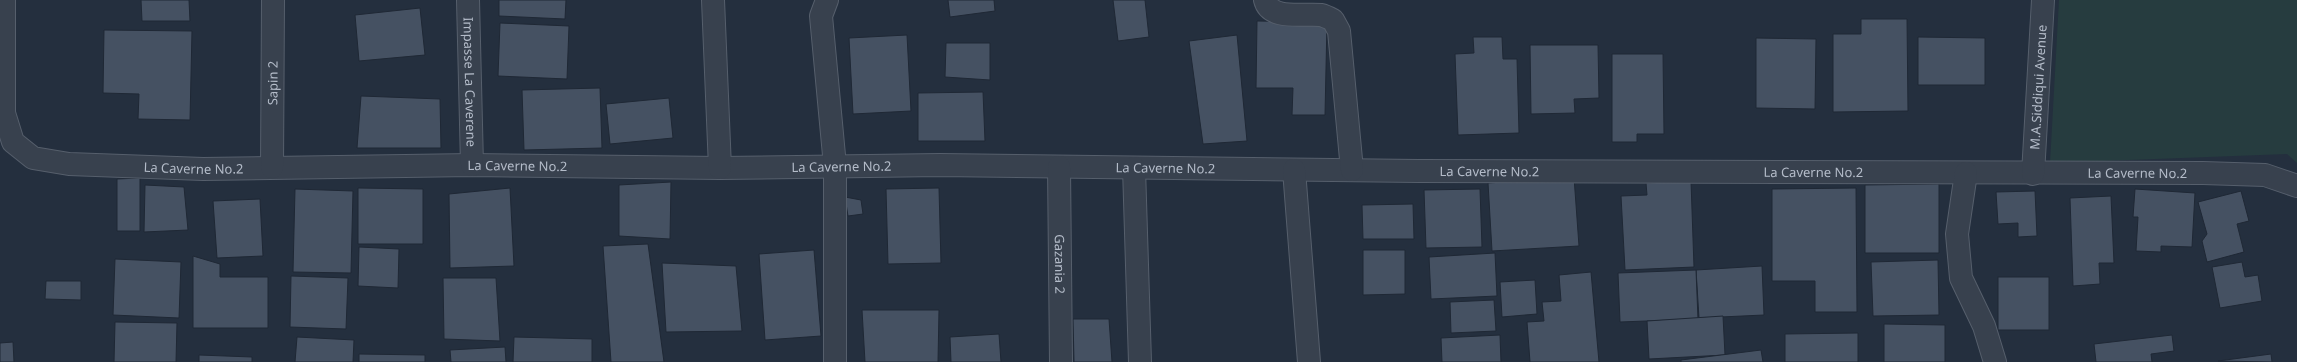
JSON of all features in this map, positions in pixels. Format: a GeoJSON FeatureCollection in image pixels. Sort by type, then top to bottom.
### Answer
{"type":"FeatureCollection","features":[{"type":"Feature","properties":{"kind":"street","name":"La Caverne No.2"},"geometry":{"type":"LineString","coordinates":[[4,0],[4,113],[13,142],[33,158],[69,164],[202,169],[472,165],[720,168],[835,166],[2033,174],[2203,173],[2265,175],[2297,186]]}},
{"type":"Feature","properties":{"kind":"street","name":"Sapin 2"},"geometry":{"type":"LineString","coordinates":[[272,167],[273,0]]}},
{"type":"Feature","properties":{"kind":"street","name":"Impasse La Caverene"},"geometry":{"type":"LineString","coordinates":[[468,0],[472,165]]}},
{"type":"Feature","properties":{"kind":"street"},"geometry":{"type":"LineString","coordinates":[[713,0],[720,168]]}},
{"type":"Feature","properties":{"kind":"street"},"geometry":{"type":"LineString","coordinates":[[827,0],[820,16],[835,166],[835,362]]}},
{"type":"Feature","properties":{"kind":"street"},"geometry":{"type":"LineString","coordinates":[[1265,0],[1271,10],[1281,13],[1322,16],[1333,20],[1339,31],[1352,170]]}},
{"type":"Feature","properties":{"kind":"street","name":"M.A.Siddiqui Avenue"},"geometry":{"type":"LineString","coordinates":[[2033,174],[2043,0]]}},
{"type":"Feature","properties":{"kind":"street","name":"Gazania 2"},"geometry":{"type":"LineString","coordinates":[[1059,167],[1061,362]]}},
{"type":"Feature","properties":{"kind":"street"},"geometry":{"type":"LineString","coordinates":[[1134,168],[1140,362]]}},
{"type":"Feature","properties":{"kind":"street"},"geometry":{"type":"LineString","coordinates":[[1294,170],[1309,362]]}},
{"type":"Feature","properties":{"kind":"street"},"geometry":{"type":"LineString","coordinates":[[1966,173],[1957,234],[1961,278],[1984,326],[1995,362]]}},
{"type":"Feature","properties":{"kind":"green space"},"geometry":{"type":"Polygon","coordinates":[[[2059,0],[2297,0],[2297,163],[2287,154],[2050,163],[2059,0]]]}},
{"type":"Feature","properties":{"kind":"building"},"geometry":{"type":"Polygon","coordinates":[[[141,0],[189,0],[190,21],[142,21],[141,0]]]}},
{"type":"Feature","properties":{"kind":"building"},"geometry":{"type":"Polygon","coordinates":[[[499,0],[566,0],[565,19],[499,16],[499,0]]]}},
{"type":"Feature","properties":{"kind":"building"},"geometry":{"type":"Polygon","coordinates":[[[948,0],[994,0],[995,11],[950,17],[948,0]]]}},
{"type":"Feature","properties":{"kind":"building"},"geometry":{"type":"Polygon","coordinates":[[[1113,0],[1145,0],[1149,37],[1118,41],[1113,0]]]}},
{"type":"Feature","properties":{"kind":"building"},"geometry":{"type":"Polygon","coordinates":[[[420,8],[425,55],[359,61],[355,15],[420,8]]]}},
{"type":"Feature","properties":{"kind":"building"},"geometry":{"type":"Polygon","coordinates":[[[1861,19],[1907,19],[1908,111],[1833,112],[1833,34],[1861,34],[1861,19]]]}},
{"type":"Feature","properties":{"kind":"building"},"geometry":{"type":"Polygon","coordinates":[[[1257,21],[1327,22],[1325,115],[1292,115],[1293,88],[1256,88],[1257,21]]]}},
{"type":"Feature","properties":{"kind":"building"},"geometry":{"type":"Polygon","coordinates":[[[500,23],[569,26],[567,79],[498,76],[500,23]]]}},
{"type":"Feature","properties":{"kind":"building"},"geometry":{"type":"Polygon","coordinates":[[[104,30],[192,31],[190,120],[138,119],[139,94],[103,93],[104,30]]]}},
{"type":"Feature","properties":{"kind":"building"},"geometry":{"type":"Polygon","coordinates":[[[907,35],[911,111],[853,114],[849,38],[907,35]]]}},
{"type":"Feature","properties":{"kind":"building"},"geometry":{"type":"Polygon","coordinates":[[[1237,35],[1247,141],[1203,144],[1189,41],[1237,35]]]}},
{"type":"Feature","properties":{"kind":"building"},"geometry":{"type":"Polygon","coordinates":[[[1473,37],[1502,37],[1503,59],[1517,59],[1519,133],[1458,135],[1455,54],[1474,53],[1473,37]]]}},
{"type":"Feature","properties":{"kind":"building"},"geometry":{"type":"Polygon","coordinates":[[[1918,37],[1985,38],[1985,85],[1918,85],[1918,37]]]}},
{"type":"Feature","properties":{"kind":"building"},"geometry":{"type":"Polygon","coordinates":[[[1756,38],[1816,39],[1815,109],[1756,108],[1756,38]]]}},
{"type":"Feature","properties":{"kind":"building"},"geometry":{"type":"Polygon","coordinates":[[[946,43],[990,43],[990,80],[945,77],[946,43]]]}},
{"type":"Feature","properties":{"kind":"building"},"geometry":{"type":"Polygon","coordinates":[[[1530,45],[1598,45],[1599,98],[1574,99],[1575,113],[1531,114],[1530,45]]]}},
{"type":"Feature","properties":{"kind":"building"},"geometry":{"type":"Polygon","coordinates":[[[1612,54],[1663,54],[1664,134],[1637,134],[1637,142],[1612,142],[1612,54]]]}},
{"type":"Feature","properties":{"kind":"building"},"geometry":{"type":"Polygon","coordinates":[[[600,88],[602,148],[524,150],[522,90],[600,88]]]}},
{"type":"Feature","properties":{"kind":"building"},"geometry":{"type":"Polygon","coordinates":[[[983,92],[985,141],[918,141],[918,93],[983,92]]]}},
{"type":"Feature","properties":{"kind":"building"},"geometry":{"type":"Polygon","coordinates":[[[361,96],[440,99],[441,148],[357,148],[361,96]]]}},
{"type":"Feature","properties":{"kind":"building"},"geometry":{"type":"Polygon","coordinates":[[[669,98],[673,138],[610,144],[606,104],[669,98]]]}},
{"type":"Feature","properties":{"kind":"building"},"geometry":{"type":"Polygon","coordinates":[[[1574,177],[1579,246],[1492,251],[1488,183],[1574,177]]]}},
{"type":"Feature","properties":{"kind":"building"},"geometry":{"type":"Polygon","coordinates":[[[140,178],[140,231],[117,231],[117,179],[140,178]]]}},
{"type":"Feature","properties":{"kind":"building"},"geometry":{"type":"Polygon","coordinates":[[[1691,181],[1694,267],[1625,270],[1621,196],[1647,195],[1646,183],[1691,181]]]}},
{"type":"Feature","properties":{"kind":"building"},"geometry":{"type":"Polygon","coordinates":[[[671,182],[670,239],[619,236],[619,185],[671,182]]]}},
{"type":"Feature","properties":{"kind":"building"},"geometry":{"type":"Polygon","coordinates":[[[1939,184],[1939,253],[1865,253],[1865,185],[1939,184]]]}},
{"type":"Feature","properties":{"kind":"building"},"geometry":{"type":"Polygon","coordinates":[[[145,185],[184,187],[188,230],[144,232],[145,185]]]}},
{"type":"Feature","properties":{"kind":"building"},"geometry":{"type":"Polygon","coordinates":[[[358,188],[423,189],[423,244],[358,244],[358,188]]]}},
{"type":"Feature","properties":{"kind":"building"},"geometry":{"type":"Polygon","coordinates":[[[510,188],[514,266],[450,268],[449,194],[510,188]]]}},
{"type":"Feature","properties":{"kind":"building"},"geometry":{"type":"Polygon","coordinates":[[[939,188],[941,263],[888,264],[886,189],[939,188]]]}},
{"type":"Feature","properties":{"kind":"building"},"geometry":{"type":"Polygon","coordinates":[[[1856,188],[1857,312],[1815,312],[1815,281],[1772,281],[1772,189],[1856,188]]]}},
{"type":"Feature","properties":{"kind":"building"},"geometry":{"type":"Polygon","coordinates":[[[295,189],[353,191],[351,273],[293,272],[295,189]]]}},
{"type":"Feature","properties":{"kind":"building"},"geometry":{"type":"Polygon","coordinates":[[[1480,189],[1482,247],[1426,248],[1424,190],[1480,189]]]}},
{"type":"Feature","properties":{"kind":"building"},"geometry":{"type":"Polygon","coordinates":[[[2135,189],[2195,193],[2192,247],[2161,246],[2161,252],[2136,251],[2138,217],[2133,217],[2135,189]]]}},
{"type":"Feature","properties":{"kind":"building"},"geometry":{"type":"Polygon","coordinates":[[[2035,191],[2037,236],[2018,237],[2018,223],[1998,224],[1996,192],[2035,191]]]}},
{"type":"Feature","properties":{"kind":"building"},"geometry":{"type":"Polygon","coordinates":[[[2241,191],[2249,221],[2237,224],[2244,252],[2207,262],[2202,241],[2207,234],[2198,202],[2241,191]]]}},
{"type":"Feature","properties":{"kind":"building"},"geometry":{"type":"Polygon","coordinates":[[[2111,196],[2114,263],[2099,263],[2100,284],[2073,286],[2070,198],[2111,196]]]}},
{"type":"Feature","properties":{"kind":"building"},"geometry":{"type":"Polygon","coordinates":[[[845,197],[861,200],[863,214],[848,216],[845,197]]]}},
{"type":"Feature","properties":{"kind":"building"},"geometry":{"type":"Polygon","coordinates":[[[260,199],[263,256],[217,258],[213,201],[260,199]]]}},
{"type":"Feature","properties":{"kind":"building"},"geometry":{"type":"Polygon","coordinates":[[[1413,204],[1414,239],[1363,239],[1362,205],[1413,204]]]}},
{"type":"Feature","properties":{"kind":"building"},"geometry":{"type":"Polygon","coordinates":[[[648,244],[664,362],[611,362],[603,246],[648,244]]]}},
{"type":"Feature","properties":{"kind":"building"},"geometry":{"type":"Polygon","coordinates":[[[359,247],[399,249],[398,288],[358,286],[359,247]]]}},
{"type":"Feature","properties":{"kind":"building"},"geometry":{"type":"Polygon","coordinates":[[[814,250],[821,336],[765,340],[759,254],[814,250]]]}},
{"type":"Feature","properties":{"kind":"building"},"geometry":{"type":"Polygon","coordinates":[[[1363,250],[1405,250],[1405,294],[1363,295],[1363,250]]]}},
{"type":"Feature","properties":{"kind":"building"},"geometry":{"type":"Polygon","coordinates":[[[1495,253],[1497,296],[1431,299],[1429,257],[1495,253]]]}},
{"type":"Feature","properties":{"kind":"building"},"geometry":{"type":"Polygon","coordinates":[[[193,256],[220,264],[220,277],[268,277],[268,328],[193,328],[193,256]]]}},
{"type":"Feature","properties":{"kind":"building"},"geometry":{"type":"Polygon","coordinates":[[[115,259],[181,262],[179,318],[113,315],[115,259]]]}},
{"type":"Feature","properties":{"kind":"building"},"geometry":{"type":"Polygon","coordinates":[[[1938,260],[1939,315],[1873,316],[1871,262],[1938,260]]]}},
{"type":"Feature","properties":{"kind":"building"},"geometry":{"type":"Polygon","coordinates":[[[2242,262],[2245,277],[2258,275],[2262,301],[2220,308],[2212,267],[2242,262]]]}},
{"type":"Feature","properties":{"kind":"building"},"geometry":{"type":"Polygon","coordinates":[[[662,263],[736,266],[742,331],[666,332],[662,263]]]}},
{"type":"Feature","properties":{"kind":"building"},"geometry":{"type":"Polygon","coordinates":[[[1762,266],[1764,315],[1699,318],[1696,270],[1762,266]]]}},
{"type":"Feature","properties":{"kind":"building"},"geometry":{"type":"Polygon","coordinates":[[[1696,270],[1698,319],[1620,322],[1618,273],[1696,270]]]}},
{"type":"Feature","properties":{"kind":"building"},"geometry":{"type":"Polygon","coordinates":[[[1591,272],[1599,362],[1530,362],[1527,322],[1544,321],[1542,302],[1561,301],[1559,275],[1591,272]]]}},
{"type":"Feature","properties":{"kind":"building"},"geometry":{"type":"Polygon","coordinates":[[[291,276],[348,278],[346,329],[290,327],[291,276]]]}},
{"type":"Feature","properties":{"kind":"building"},"geometry":{"type":"Polygon","coordinates":[[[1998,277],[2049,277],[2049,330],[1998,330],[1998,277]]]}},
{"type":"Feature","properties":{"kind":"building"},"geometry":{"type":"Polygon","coordinates":[[[443,278],[496,278],[500,341],[444,339],[443,278]]]}},
{"type":"Feature","properties":{"kind":"building"},"geometry":{"type":"Polygon","coordinates":[[[1535,280],[1537,314],[1502,317],[1500,282],[1535,280]]]}},
{"type":"Feature","properties":{"kind":"building"},"geometry":{"type":"Polygon","coordinates":[[[46,281],[81,281],[81,300],[45,299],[46,281]]]}},
{"type":"Feature","properties":{"kind":"building"},"geometry":{"type":"Polygon","coordinates":[[[1494,300],[1496,331],[1451,333],[1450,302],[1494,300]]]}},
{"type":"Feature","properties":{"kind":"building"},"geometry":{"type":"Polygon","coordinates":[[[862,310],[939,310],[938,362],[865,362],[862,310]]]}},
{"type":"Feature","properties":{"kind":"building"},"geometry":{"type":"Polygon","coordinates":[[[1723,316],[1725,355],[1649,359],[1647,321],[1723,316]]]}},
{"type":"Feature","properties":{"kind":"building"},"geometry":{"type":"Polygon","coordinates":[[[1073,319],[1109,319],[1112,362],[1074,362],[1073,319]]]}},
{"type":"Feature","properties":{"kind":"building"},"geometry":{"type":"Polygon","coordinates":[[[115,322],[177,323],[176,362],[114,362],[115,322]]]}},
{"type":"Feature","properties":{"kind":"building"},"geometry":{"type":"Polygon","coordinates":[[[1884,324],[1945,325],[1945,362],[1884,362],[1884,324]]]}},
{"type":"Feature","properties":{"kind":"building"},"geometry":{"type":"Polygon","coordinates":[[[1858,333],[1858,362],[1785,362],[1785,334],[1858,333]]]}},
{"type":"Feature","properties":{"kind":"building"},"geometry":{"type":"Polygon","coordinates":[[[999,334],[1001,362],[951,362],[950,337],[999,334]]]}},
{"type":"Feature","properties":{"kind":"building"},"geometry":{"type":"Polygon","coordinates":[[[1500,335],[1501,362],[1442,362],[1441,338],[1500,335]]]}},
{"type":"Feature","properties":{"kind":"building"},"geometry":{"type":"Polygon","coordinates":[[[2172,335],[2174,351],[2151,354],[2152,362],[2096,362],[2094,344],[2172,335]]]}},
{"type":"Feature","properties":{"kind":"building"},"geometry":{"type":"Polygon","coordinates":[[[297,337],[354,340],[353,362],[295,362],[297,337]]]}},
{"type":"Feature","properties":{"kind":"building"},"geometry":{"type":"Polygon","coordinates":[[[514,337],[592,339],[592,362],[513,362],[514,337]]]}},
{"type":"Feature","properties":{"kind":"building"},"geometry":{"type":"Polygon","coordinates":[[[13,342],[14,362],[0,362],[0,343],[13,342]]]}},
{"type":"Feature","properties":{"kind":"building"},"geometry":{"type":"Polygon","coordinates":[[[505,347],[506,362],[451,362],[450,350],[505,347]]]}},
{"type":"Feature","properties":{"kind":"building"},"geometry":{"type":"Polygon","coordinates":[[[1761,350],[1763,362],[1681,362],[1681,360],[1761,350]]]}},
{"type":"Feature","properties":{"kind":"building"},"geometry":{"type":"Polygon","coordinates":[[[359,354],[425,355],[425,362],[359,362],[359,354]]]}},
{"type":"Feature","properties":{"kind":"building"},"geometry":{"type":"Polygon","coordinates":[[[2271,354],[2272,362],[2218,361],[2271,354]]]}},
{"type":"Feature","properties":{"kind":"building"},"geometry":{"type":"Polygon","coordinates":[[[199,355],[252,357],[252,362],[199,362],[199,355]]]}}]}
